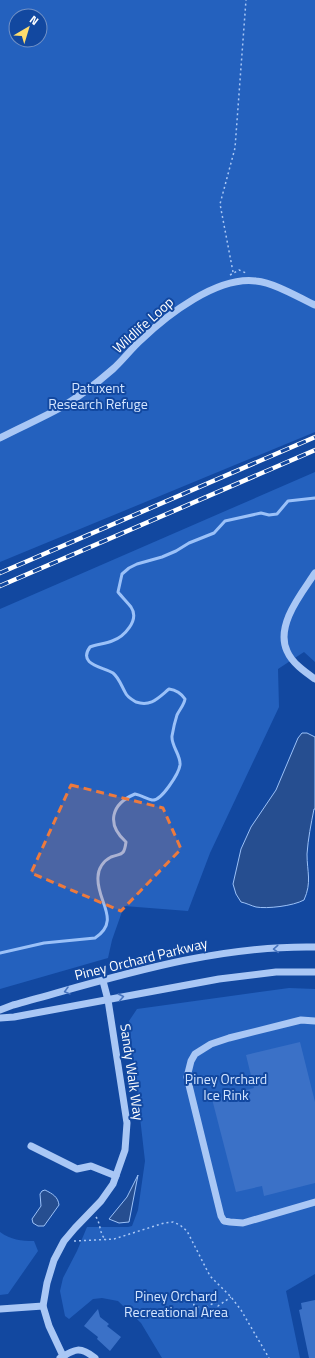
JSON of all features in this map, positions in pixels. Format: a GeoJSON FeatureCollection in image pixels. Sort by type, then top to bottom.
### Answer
{"type":"FeatureCollection","features":[{"type":"Feature","properties":{"kind":"street","name":"Wildlife Loop"},"geometry":{"type":"LineString","coordinates":[[0,438],[59,408],[86,390],[115,368],[140,341],[169,315],[190,301],[218,287],[241,281],[257,281],[273,286],[315,305]]}},
{"type":"Feature","properties":{"kind":"street"},"geometry":{"type":"LineString","coordinates":[[315,573],[296,601],[286,622],[283,636],[287,651],[296,663],[315,679]]}},
{"type":"Feature","properties":{"kind":"street","name":"Piney Orchard Parkway"},"geometry":{"type":"LineString","coordinates":[[0,1010],[13,1005],[161,965],[205,956],[247,950],[315,947]]}},
{"type":"Feature","properties":{"kind":"street"},"geometry":{"type":"LineString","coordinates":[[0,1018],[14,1017],[219,979],[276,972],[315,972]]}},
{"type":"Feature","properties":{"kind":"street","name":"Sandy Walk Way"},"geometry":{"type":"LineString","coordinates":[[95,1358],[85,1350],[77,1349],[62,1357],[49,1326],[44,1306],[47,1283],[54,1260],[64,1241],[101,1201],[112,1184],[125,1150],[127,1123],[108,1000],[103,981]]}},
{"type":"Feature","properties":{"kind":"street"},"geometry":{"type":"LineString","coordinates":[[315,1021],[301,1020],[211,1044],[195,1054],[191,1061],[187,1077],[221,1216],[224,1220],[243,1223],[315,1202]]}},
{"type":"Feature","properties":{"kind":"street"},"geometry":{"type":"LineString","coordinates":[[31,1146],[77,1169],[91,1166],[116,1176]]}},
{"type":"Feature","properties":{"kind":"street"},"geometry":{"type":"LineString","coordinates":[[0,1309],[44,1306]]}},
{"type":"Feature","properties":{"kind":"path"},"geometry":{"type":"LineString","coordinates":[[233,272],[220,204],[235,148],[246,0]]}},
{"type":"Feature","properties":{"kind":"path"},"geometry":{"type":"LineString","coordinates":[[90,1212],[99,1222],[101,1233],[103,1238],[106,1240]]}},
{"type":"Feature","properties":{"kind":"path"},"geometry":{"type":"LineString","coordinates":[[64,1241],[114,1239],[164,1223],[173,1222],[180,1225],[187,1231],[210,1276],[231,1297],[241,1310],[269,1358]]}},
{"type":"Feature","properties":{"kind":"path"},"geometry":{"type":"LineString","coordinates":[[192,1299],[194,1305],[202,1309],[216,1302],[218,1306],[231,1297]]}},
{"type":"Feature","properties":{"kind":"highlighted area"},"geometry":{"type":"Polygon","coordinates":[[[71,785],[163,808],[181,849],[121,911],[31,873],[71,785]]]}},
{"type":"Feature","properties":{"kind":"green space","name":"Patuxent Research Refuge"},"geometry":{"type":"Polygon","coordinates":[[[0,0],[315,0],[315,432],[0,562],[0,0]]]}},
{"type":"Feature","properties":{"kind":"green space"},"geometry":{"type":"Polygon","coordinates":[[[315,472],[315,662],[304,652],[278,669],[279,707],[210,853],[188,911],[124,906],[112,940],[108,958],[0,989],[0,609],[315,472]]]}},
{"type":"Feature","properties":{"kind":"green space","name":"Piney Orchard Ice Rink"},"geometry":{"type":"Polygon","coordinates":[[[289,988],[315,989],[315,1274],[286,1291],[300,1358],[162,1358],[141,1323],[118,1301],[102,1298],[93,1299],[69,1319],[65,1316],[60,1291],[63,1278],[87,1227],[132,1226],[138,1210],[145,1161],[129,1021],[137,1009],[289,988]]]}},
{"type":"Feature","properties":{"kind":"green space"},"geometry":{"type":"Polygon","coordinates":[[[0,1232],[16,1240],[34,1241],[38,1251],[8,1294],[0,1295],[0,1232]]]}},
{"type":"Feature","properties":{"kind":"shaded area"},"geometry":{"type":"Polygon","coordinates":[[[302,733],[307,733],[315,737],[315,809],[307,848],[308,888],[304,900],[299,902],[273,907],[256,907],[241,902],[236,894],[233,884],[241,849],[251,827],[276,790],[298,738],[302,733]]]}},
{"type":"Feature","properties":{"kind":"shaded area"},"geometry":{"type":"Polygon","coordinates":[[[138,1175],[129,1222],[119,1223],[109,1219],[127,1197],[138,1175]]]}},
{"type":"Feature","properties":{"kind":"shaded area"},"geometry":{"type":"Polygon","coordinates":[[[45,1190],[55,1196],[59,1205],[44,1226],[38,1226],[33,1223],[32,1219],[41,1206],[40,1194],[45,1190]]]}},
{"type":"Feature","properties":{"kind":"building"},"geometry":{"type":"Polygon","coordinates":[[[300,1042],[315,1102],[315,1183],[264,1196],[262,1186],[236,1192],[212,1099],[254,1088],[246,1055],[300,1042]]]}},
{"type":"Feature","properties":{"kind":"building"},"geometry":{"type":"Polygon","coordinates":[[[315,1300],[315,1358],[309,1358],[299,1310],[302,1309],[301,1303],[315,1300]]]}},
{"type":"Feature","properties":{"kind":"building"},"geometry":{"type":"Polygon","coordinates":[[[98,1309],[100,1317],[109,1324],[107,1326],[121,1337],[110,1351],[97,1339],[98,1337],[84,1326],[98,1309]]]}},
{"type":"Feature","properties":{"kind":"waterway"},"geometry":{"type":"LineString","coordinates":[[0,953],[44,943],[95,938],[103,931],[107,924],[107,917],[98,886],[99,871],[103,863],[108,859],[122,854],[126,842],[120,835],[114,822],[116,809],[127,798],[135,794],[152,800],[156,799],[165,792],[179,769],[180,761],[172,740],[172,736],[177,715],[185,699],[178,692],[169,689],[154,701],[146,703],[136,702],[129,698],[113,673],[89,662],[87,658],[87,653],[90,647],[117,639],[126,632],[132,622],[134,617],[131,607],[118,592],[122,574],[137,564],[162,557],[189,543],[214,533],[225,521],[261,513],[269,515],[277,514],[288,501],[315,498]]}},
{"type":"Feature","properties":{"kind":"railway"},"geometry":{"type":"LineString","coordinates":[[0,573],[315,437]]}},
{"type":"Feature","properties":{"kind":"railway"},"geometry":{"type":"LineString","coordinates":[[0,586],[315,450]]}},
{"type":"Feature","properties":{"kind":"park label","name":"Piney Orchard Recreational Area"},"geometry":{"type":"Point","coordinates":[176,1304]}}]}
